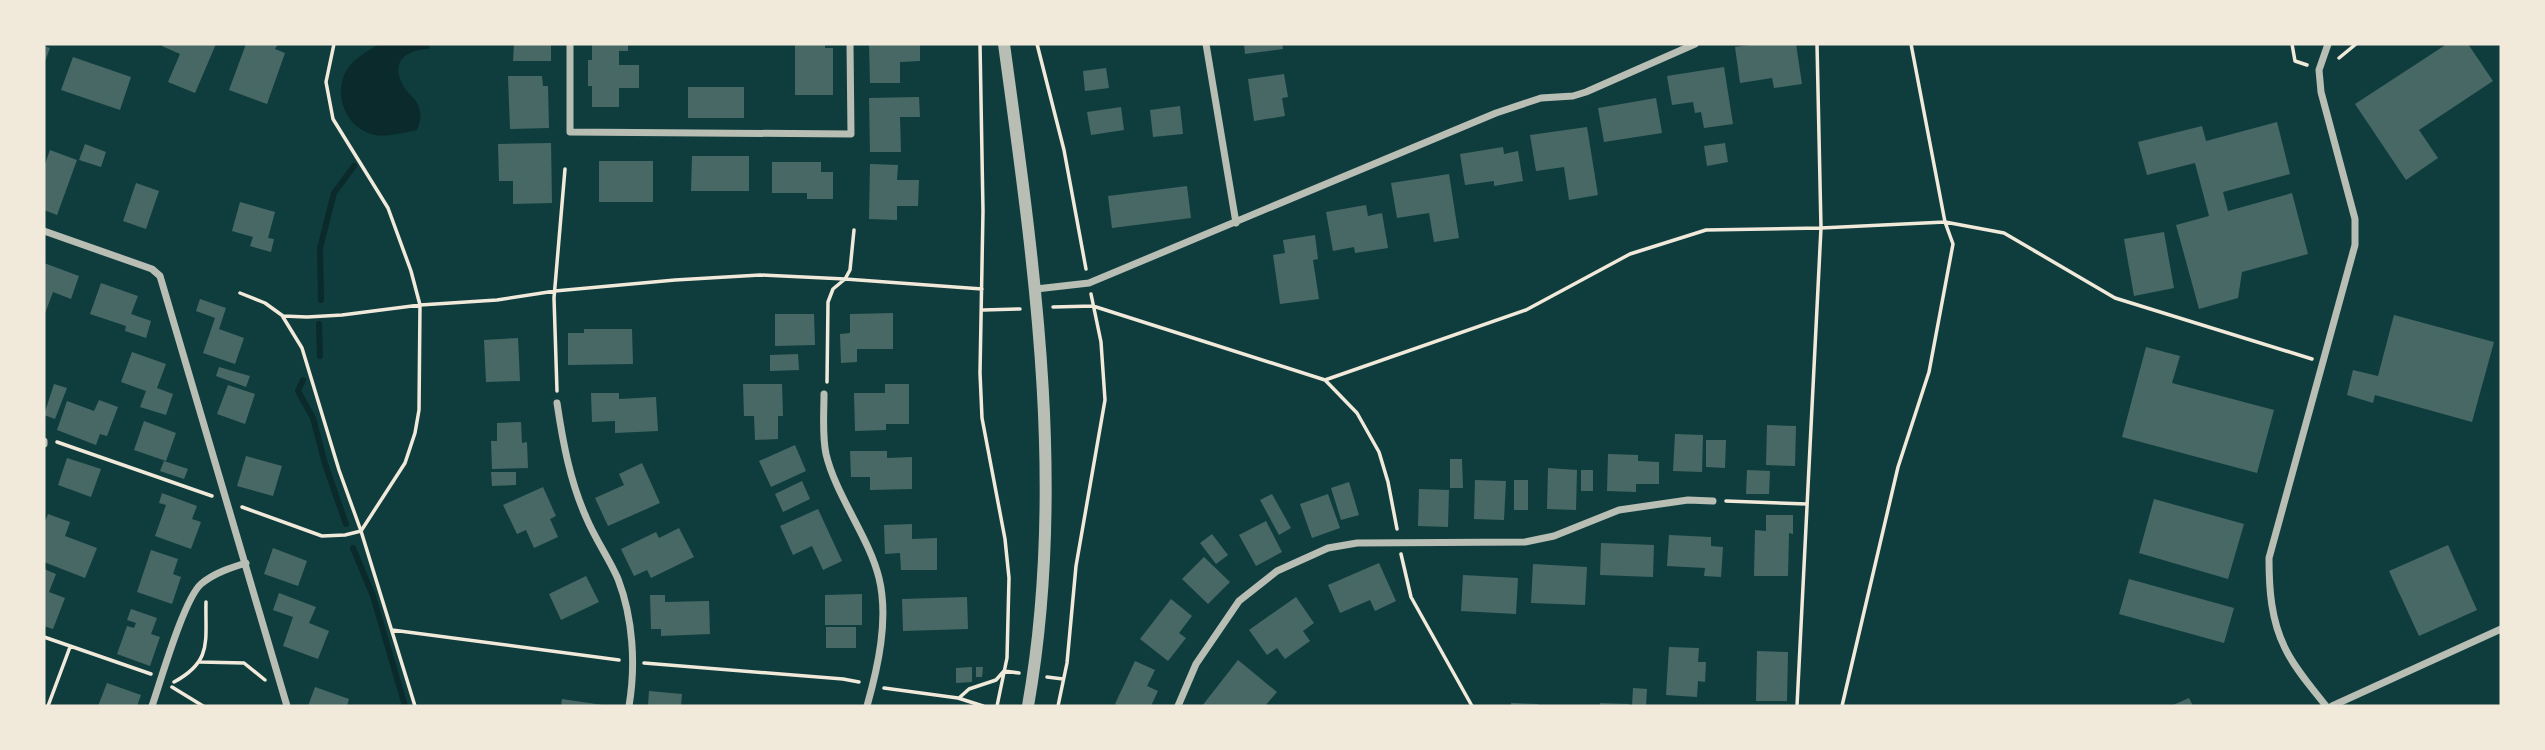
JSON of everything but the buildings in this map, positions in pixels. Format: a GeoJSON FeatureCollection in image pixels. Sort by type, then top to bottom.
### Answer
{"type":"FeatureCollection","features":[{"type":"Feature","properties":{"kind":"street"},"geometry":{"type":"LineString","coordinates":[[570,44],[570,132],[851,134],[850,44]]}},
{"type":"Feature","properties":{"kind":"street"},"geometry":{"type":"LineString","coordinates":[[1004,44],[1036,289],[1047,476],[1045,571],[1028,706]]}},
{"type":"Feature","properties":{"kind":"street"},"geometry":{"type":"LineString","coordinates":[[1206,44],[1236,223]]}},
{"type":"Feature","properties":{"kind":"street"},"geometry":{"type":"LineString","coordinates":[[1036,289],[1089,283],[1496,113],[1541,98],[1573,96],[1586,92],[1695,44]]}},
{"type":"Feature","properties":{"kind":"street"},"geometry":{"type":"LineString","coordinates":[[2326,47],[2319,70],[2321,92],[2355,219],[2355,245],[2269,558],[2269,588],[2274,619],[2285,649],[2326,706]]}},
{"type":"Feature","properties":{"kind":"street"},"geometry":{"type":"LineString","coordinates":[[44,230],[152,269],[160,276],[286,702]]}},
{"type":"Feature","properties":{"kind":"street"},"geometry":{"type":"LineString","coordinates":[[824,394],[826,453],[878,576],[883,601],[880,650],[867,706]]}},
{"type":"Feature","properties":{"kind":"street"},"geometry":{"type":"LineString","coordinates":[[557,403],[572,481],[586,518],[618,579],[627,607],[632,662],[629,706]]}},
{"type":"Feature","properties":{"kind":"street"},"geometry":{"type":"LineString","coordinates":[[1178,706],[1196,664],[1239,601],[1277,571],[1328,548],[1357,543],[1399,541],[1487,544],[1525,542],[1554,536],[1619,510],[1688,500],[1713,501]]}},
{"type":"Feature","properties":{"kind":"street"},"geometry":{"type":"LineString","coordinates":[[152,706],[195,590],[202,582],[221,571],[246,563]]}},
{"type":"Feature","properties":{"kind":"street"},"geometry":{"type":"LineString","coordinates":[[2332,706],[2501,629]]}},
{"type":"Feature","properties":{"kind":"path"},"geometry":{"type":"LineString","coordinates":[[44,442],[64,443],[323,536],[361,531],[405,463],[415,433],[419,410],[420,305],[411,271],[388,208],[333,119],[326,82],[334,44]]}},
{"type":"Feature","properties":{"kind":"path"},"geometry":{"type":"LineString","coordinates":[[980,44],[983,211],[980,373],[982,418],[1005,539],[1009,578],[1007,658],[997,706]]}},
{"type":"Feature","properties":{"kind":"path"},"geometry":{"type":"LineString","coordinates":[[1037,44],[1064,150],[1101,342],[1105,400],[1076,566],[1067,663],[1058,706]]}},
{"type":"Feature","properties":{"kind":"path"},"geometry":{"type":"LineString","coordinates":[[1797,706],[1821,228],[1817,44]]}},
{"type":"Feature","properties":{"kind":"path"},"geometry":{"type":"LineString","coordinates":[[1842,706],[1898,467],[1929,372],[1953,244],[1945,222],[1911,44]]}},
{"type":"Feature","properties":{"kind":"path"},"geometry":{"type":"LineString","coordinates":[[2292,44],[2295,61],[2319,70]]}},
{"type":"Feature","properties":{"kind":"path"},"geometry":{"type":"LineString","coordinates":[[557,403],[555,291],[565,169]]}},
{"type":"Feature","properties":{"kind":"path"},"geometry":{"type":"LineString","coordinates":[[1325,380],[1526,310],[1630,254],[1706,230],[1945,222],[2004,233],[2115,298],[2322,362]]}},
{"type":"Feature","properties":{"kind":"path"},"geometry":{"type":"LineString","coordinates":[[824,394],[828,376],[828,302],[833,289],[845,279],[852,262],[855,230]]}},
{"type":"Feature","properties":{"kind":"path"},"geometry":{"type":"LineString","coordinates":[[283,316],[342,315],[420,305],[497,300],[555,291],[760,275],[982,289]]}},
{"type":"Feature","properties":{"kind":"path"},"geometry":{"type":"LineString","coordinates":[[240,293],[265,303],[283,316],[302,348],[415,706]]}},
{"type":"Feature","properties":{"kind":"path"},"geometry":{"type":"LineString","coordinates":[[1093,306],[1325,380],[1357,413],[1379,452],[1394,506],[1411,597],[1472,706]]}},
{"type":"Feature","properties":{"kind":"path"},"geometry":{"type":"LineString","coordinates":[[1713,501],[1807,504]]}},
{"type":"Feature","properties":{"kind":"path"},"geometry":{"type":"LineString","coordinates":[[202,582],[206,600],[206,645],[200,662],[188,675],[169,685],[203,706]]}},
{"type":"Feature","properties":{"kind":"path"},"geometry":{"type":"LineString","coordinates":[[44,637],[162,678]]}},
{"type":"Feature","properties":{"kind":"path"},"geometry":{"type":"LineString","coordinates":[[48,706],[70,647]]}},
{"type":"Feature","properties":{"kind":"path"},"geometry":{"type":"LineString","coordinates":[[200,662],[244,663],[286,702]]}},
{"type":"Feature","properties":{"kind":"path"},"geometry":{"type":"LineString","coordinates":[[958,698],[969,689],[996,680],[1004,671]]}},
{"type":"Feature","properties":{"kind":"path"},"geometry":{"type":"LineString","coordinates":[[886,689],[958,698],[983,706]]}},
{"type":"Feature","properties":{"kind":"water"},"geometry":{"type":"Polygon","coordinates":[[[379,44],[430,44],[429,49],[405,56],[399,66],[401,81],[420,111],[417,130],[392,135],[368,133],[352,122],[343,105],[341,86],[348,68],[362,54],[379,44]]]}},
{"type":"Feature","properties":{"kind":"waterway"},"geometry":{"type":"LineString","coordinates":[[321,300],[320,248],[334,193],[354,166]]}},
{"type":"Feature","properties":{"kind":"waterway"},"geometry":{"type":"LineString","coordinates":[[319,324],[320,356]]}},
{"type":"Feature","properties":{"kind":"waterway"},"geometry":{"type":"LineString","coordinates":[[303,380],[298,391],[313,418],[325,464],[346,524]]}},
{"type":"Feature","properties":{"kind":"waterway"},"geometry":{"type":"LineString","coordinates":[[353,548],[373,596],[405,706]]}}]}
